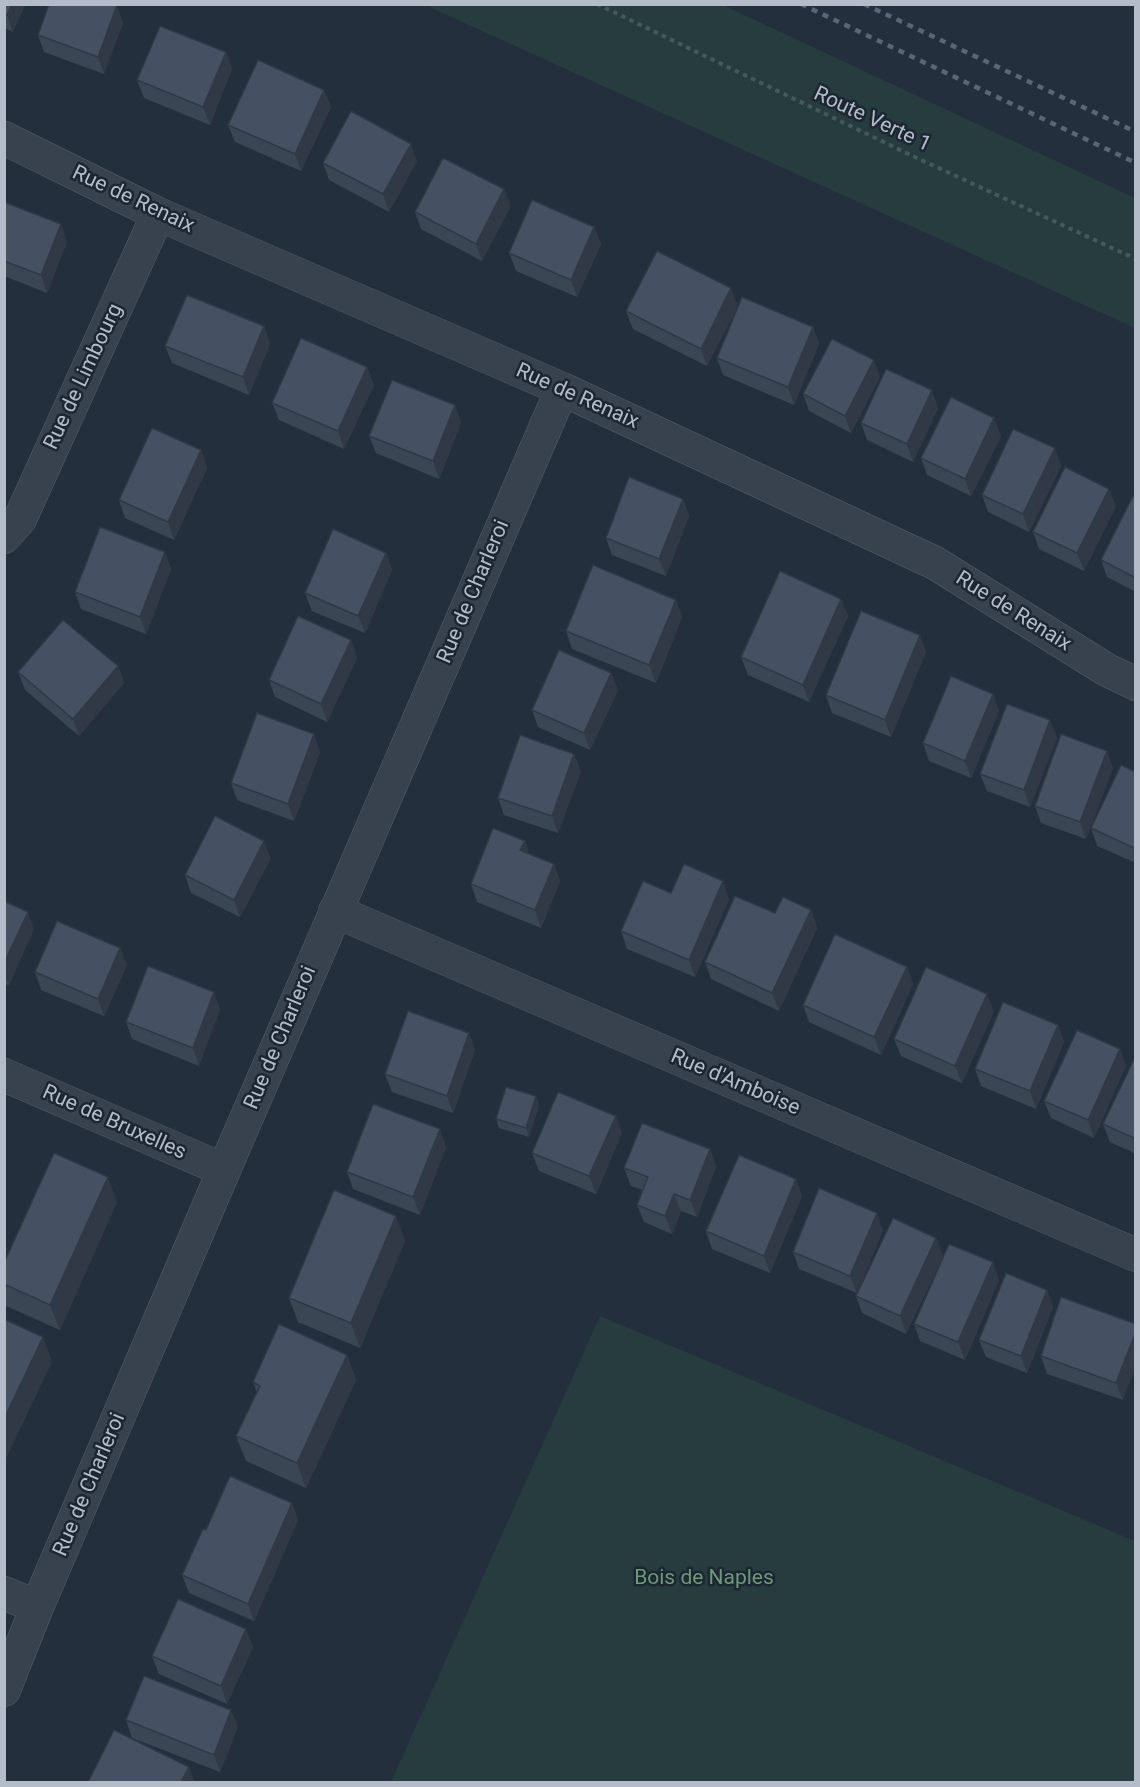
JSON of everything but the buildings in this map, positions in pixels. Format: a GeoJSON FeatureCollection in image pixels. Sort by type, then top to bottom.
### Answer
{"type":"FeatureCollection","features":[{"type":"Feature","properties":{"kind":"street","name":"Rue de Renaix"},"geometry":{"type":"LineString","coordinates":[[4,138],[158,214],[562,389],[935,563],[1107,670],[1136,684]]}},
{"type":"Feature","properties":{"kind":"street","name":"Rue de Limbourg"},"geometry":{"type":"LineString","coordinates":[[4,537],[20,519],[158,214]]}},
{"type":"Feature","properties":{"kind":"street","name":"Rue de Charleroi"},"geometry":{"type":"LineString","coordinates":[[4,1690],[37,1607],[335,911],[562,389]]}},
{"type":"Feature","properties":{"kind":"street","name":"Rue d'Amboise"},"geometry":{"type":"LineString","coordinates":[[335,911],[1136,1255]]}},
{"type":"Feature","properties":{"kind":"street","name":"Rue de Bruxelles"},"geometry":{"type":"LineString","coordinates":[[4,1075],[224,1170]]}},
{"type":"Feature","properties":{"kind":"street"},"geometry":{"type":"LineString","coordinates":[[4,1593],[37,1607]]}},
{"type":"Feature","properties":{"kind":"path","name":"Route Verte 1"},"geometry":{"type":"LineString","coordinates":[[597,4],[908,154],[1136,259]]}},
{"type":"Feature","properties":{"kind":"green space"},"geometry":{"type":"Polygon","coordinates":[[[425,5],[723,5],[1135,198],[1135,328],[425,5]]]}},
{"type":"Feature","properties":{"kind":"green space","name":"Bois de Naples"},"geometry":{"type":"Polygon","coordinates":[[[600,1316],[1135,1541],[1135,1782],[391,1782],[600,1316]]]}},
{"type":"Feature","properties":{"kind":"railway"},"geometry":{"type":"LineString","coordinates":[[801,4],[1136,163]]}},
{"type":"Feature","properties":{"kind":"railway"},"geometry":{"type":"LineString","coordinates":[[864,4],[1136,132]]}}]}
